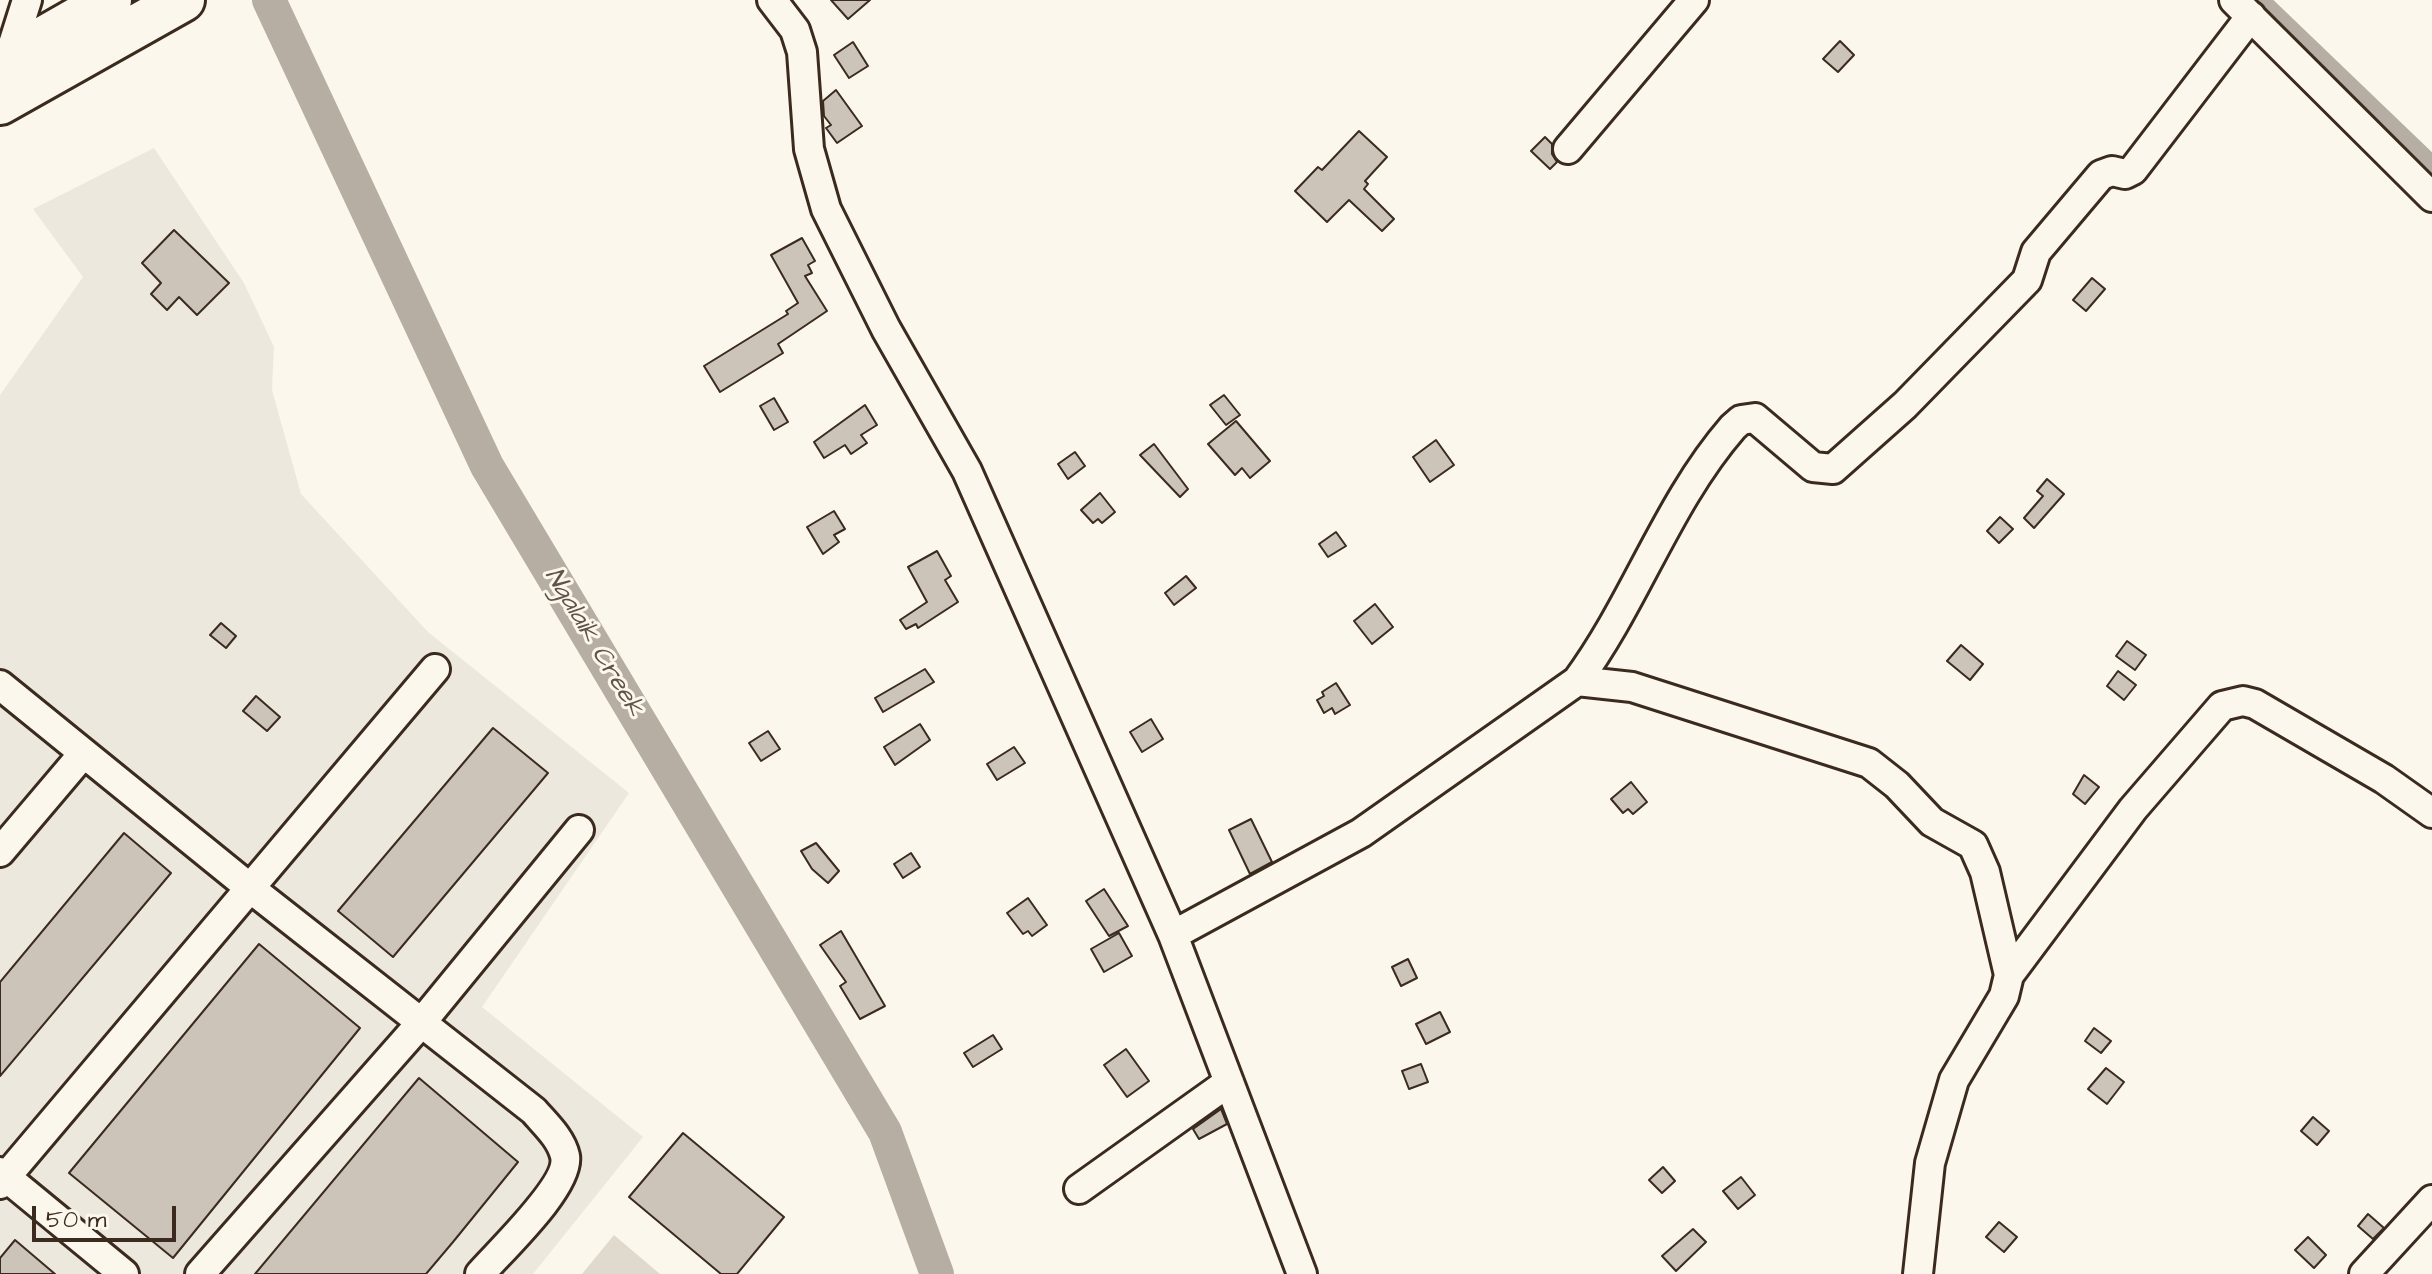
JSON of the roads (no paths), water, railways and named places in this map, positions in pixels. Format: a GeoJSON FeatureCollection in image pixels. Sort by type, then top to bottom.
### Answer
{"type":"FeatureCollection","features":[{"type":"Feature","properties":{"kind":"highway"},"geometry":{"type":"LineString","coordinates":[[0,103],[83,35],[110,0]]}},
{"type":"Feature","properties":{"kind":"highway"},"geometry":{"type":"LineString","coordinates":[[5,60],[183,0]]}},
{"type":"Feature","properties":{"kind":"street"},"geometry":{"type":"LineString","coordinates":[[5,60],[27,0]]}},
{"type":"Feature","properties":{"kind":"street"},"geometry":{"type":"LineString","coordinates":[[772,0],[795,30],[802,52],[809,149],[826,209],[886,329],[967,471],[1173,935],[1296,1272]]}},
{"type":"Feature","properties":{"kind":"street"},"geometry":{"type":"LineString","coordinates":[[1568,149],[1694,0]]}},
{"type":"Feature","properties":{"kind":"street"},"geometry":{"type":"LineString","coordinates":[[1173,935],[1361,833],[1577,681],[1604,645],[1637,578],[1693,481],[1741,420],[1755,418],[1813,467],[1833,469],[1905,405],[2027,280],[2036,252],[2101,175],[2112,171],[2125,174],[2133,170],[2242,8],[2432,197]]}},
{"type":"Feature","properties":{"kind":"street"},"geometry":{"type":"LineString","coordinates":[[124,1274],[2,1178],[435,669]]}},
{"type":"Feature","properties":{"kind":"street"},"geometry":{"type":"LineString","coordinates":[[1577,681],[1632,687],[1869,763],[1897,785],[1932,822],[1973,845],[1985,872],[2009,975]]}},
{"type":"Feature","properties":{"kind":"street"},"geometry":{"type":"LineString","coordinates":[[0,685],[250,888],[534,1111],[557,1139],[566,1158],[547,1198],[480,1274]]}},
{"type":"Feature","properties":{"kind":"street"},"geometry":{"type":"LineString","coordinates":[[1918,1274],[1930,1163],[1954,1080],[2004,996],[2009,975],[2133,809],[2222,706],[2230,702],[2255,704],[2384,779],[2432,813]]}},
{"type":"Feature","properties":{"kind":"street"},"geometry":{"type":"LineString","coordinates":[[0,852],[83,754]]}},
{"type":"Feature","properties":{"kind":"street"},"geometry":{"type":"LineString","coordinates":[[200,1274],[421,1023],[579,830]]}},
{"type":"Feature","properties":{"kind":"street"},"geometry":{"type":"LineString","coordinates":[[1079,1189],[1229,1082]]}},
{"type":"Feature","properties":{"kind":"street"},"geometry":{"type":"LineString","coordinates":[[2364,1274],[2432,1200]]}},
{"type":"Feature","properties":{"kind":"waterway","name":"Ngalaik Creek"},"geometry":{"type":"LineString","coordinates":[[269,0],[487,466],[885,1132],[937,1274]]}},
{"type":"Feature","properties":{"kind":"waterway"},"geometry":{"type":"LineString","coordinates":[[2259,0],[2432,166]]}}]}
